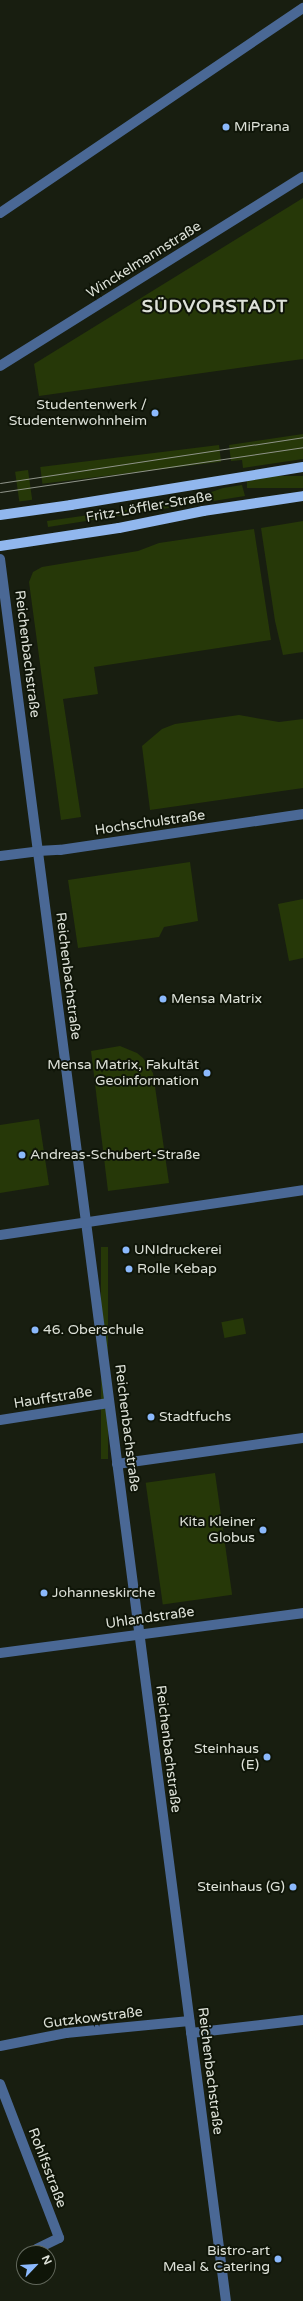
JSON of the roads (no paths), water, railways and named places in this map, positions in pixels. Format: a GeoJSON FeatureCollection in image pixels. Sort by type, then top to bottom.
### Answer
{"type":"FeatureCollection","features":[{"type":"Feature","properties":{"kind":"main road","name":"Fritz-Löffler-Straße"},"geometry":{"type":"LineString","coordinates":[[0,514],[71,505],[303,468]]}},
{"type":"Feature","properties":{"kind":"main road","name":"Fritz-Löffler-Straße"},"geometry":{"type":"LineString","coordinates":[[0,546],[119,528],[203,511],[303,496]]}},
{"type":"Feature","properties":{"kind":"street"},"geometry":{"type":"LineString","coordinates":[[0,213],[303,8]]}},
{"type":"Feature","properties":{"kind":"street","name":"Winckelmannstraße"},"geometry":{"type":"LineString","coordinates":[[0,366],[303,177]]}},
{"type":"Feature","properties":{"kind":"street","name":"Reichenbachstraße"},"geometry":{"type":"LineString","coordinates":[[0,559],[226,2301]]}},
{"type":"Feature","properties":{"kind":"street","name":"Hochschulstraße"},"geometry":{"type":"LineString","coordinates":[[0,856],[38,850],[60,850],[303,814]]}},
{"type":"Feature","properties":{"kind":"street"},"geometry":{"type":"LineString","coordinates":[[0,1235],[86,1224],[303,1190]]}},
{"type":"Feature","properties":{"kind":"street","name":"Hauffstraße"},"geometry":{"type":"LineString","coordinates":[[0,1420],[109,1403]]}},
{"type":"Feature","properties":{"kind":"street"},"geometry":{"type":"LineString","coordinates":[[117,1464],[303,1438]]}},
{"type":"Feature","properties":{"kind":"street","name":"Uhlandstraße"},"geometry":{"type":"LineString","coordinates":[[0,1653],[303,1613]]}},
{"type":"Feature","properties":{"kind":"street"},"geometry":{"type":"LineString","coordinates":[[191,2033],[303,2020]]}},
{"type":"Feature","properties":{"kind":"street","name":"Gutzkowstraße"},"geometry":{"type":"LineString","coordinates":[[0,2046],[66,2033],[189,2021]]}},
{"type":"Feature","properties":{"kind":"street","name":"Rohlfsstraße"},"geometry":{"type":"LineString","coordinates":[[0,2084],[59,2238],[44,2245]]}},
{"type":"Feature","properties":{"kind":"tram line"},"geometry":{"type":"LineString","coordinates":[[0,483],[303,437]]}},
{"type":"Feature","properties":{"kind":"tram line"},"geometry":{"type":"LineString","coordinates":[[0,492],[303,447]]}},
{"type":"Feature","properties":{"kind":"place","name":"MiPrana"},"geometry":{"type":"Point","coordinates":[226,127]}},
{"type":"Feature","properties":{"kind":"place","name":"Studentenwerk / Studentenwohnheim"},"geometry":{"type":"Point","coordinates":[155,413]}},
{"type":"Feature","properties":{"kind":"place","name":"Mensa Matrix"},"geometry":{"type":"Point","coordinates":[163,999]}},
{"type":"Feature","properties":{"kind":"place","name":"Mensa Matrix, Fakultät Geoinformation"},"geometry":{"type":"Point","coordinates":[207,1073]}},
{"type":"Feature","properties":{"kind":"place","name":"Andreas-Schubert-Straße"},"geometry":{"type":"Point","coordinates":[22,1155]}},
{"type":"Feature","properties":{"kind":"place","name":"UNIdruckerei"},"geometry":{"type":"Point","coordinates":[126,1250]}},
{"type":"Feature","properties":{"kind":"place","name":"Rolle Kebap"},"geometry":{"type":"Point","coordinates":[129,1269]}},
{"type":"Feature","properties":{"kind":"place","name":"46. Oberschule"},"geometry":{"type":"Point","coordinates":[35,1330]}},
{"type":"Feature","properties":{"kind":"place","name":"Stadtfuchs"},"geometry":{"type":"Point","coordinates":[151,1417]}},
{"type":"Feature","properties":{"kind":"place","name":"Kita Kleiner Globus"},"geometry":{"type":"Point","coordinates":[263,1530]}},
{"type":"Feature","properties":{"kind":"place","name":"Johanneskirche"},"geometry":{"type":"Point","coordinates":[44,1593]}},
{"type":"Feature","properties":{"kind":"place","name":"Steinhaus (E)"},"geometry":{"type":"Point","coordinates":[267,1757]}},
{"type":"Feature","properties":{"kind":"place","name":"Steinhaus (G)"},"geometry":{"type":"Point","coordinates":[293,1887]}},
{"type":"Feature","properties":{"kind":"place","name":"Bistro-art Meal & Catering"},"geometry":{"type":"Point","coordinates":[278,2259]}},
{"type":"Feature","properties":{"kind":"district","name":"SÜDVORSTADT"},"geometry":{"type":"Point","coordinates":[215,306]}}]}
